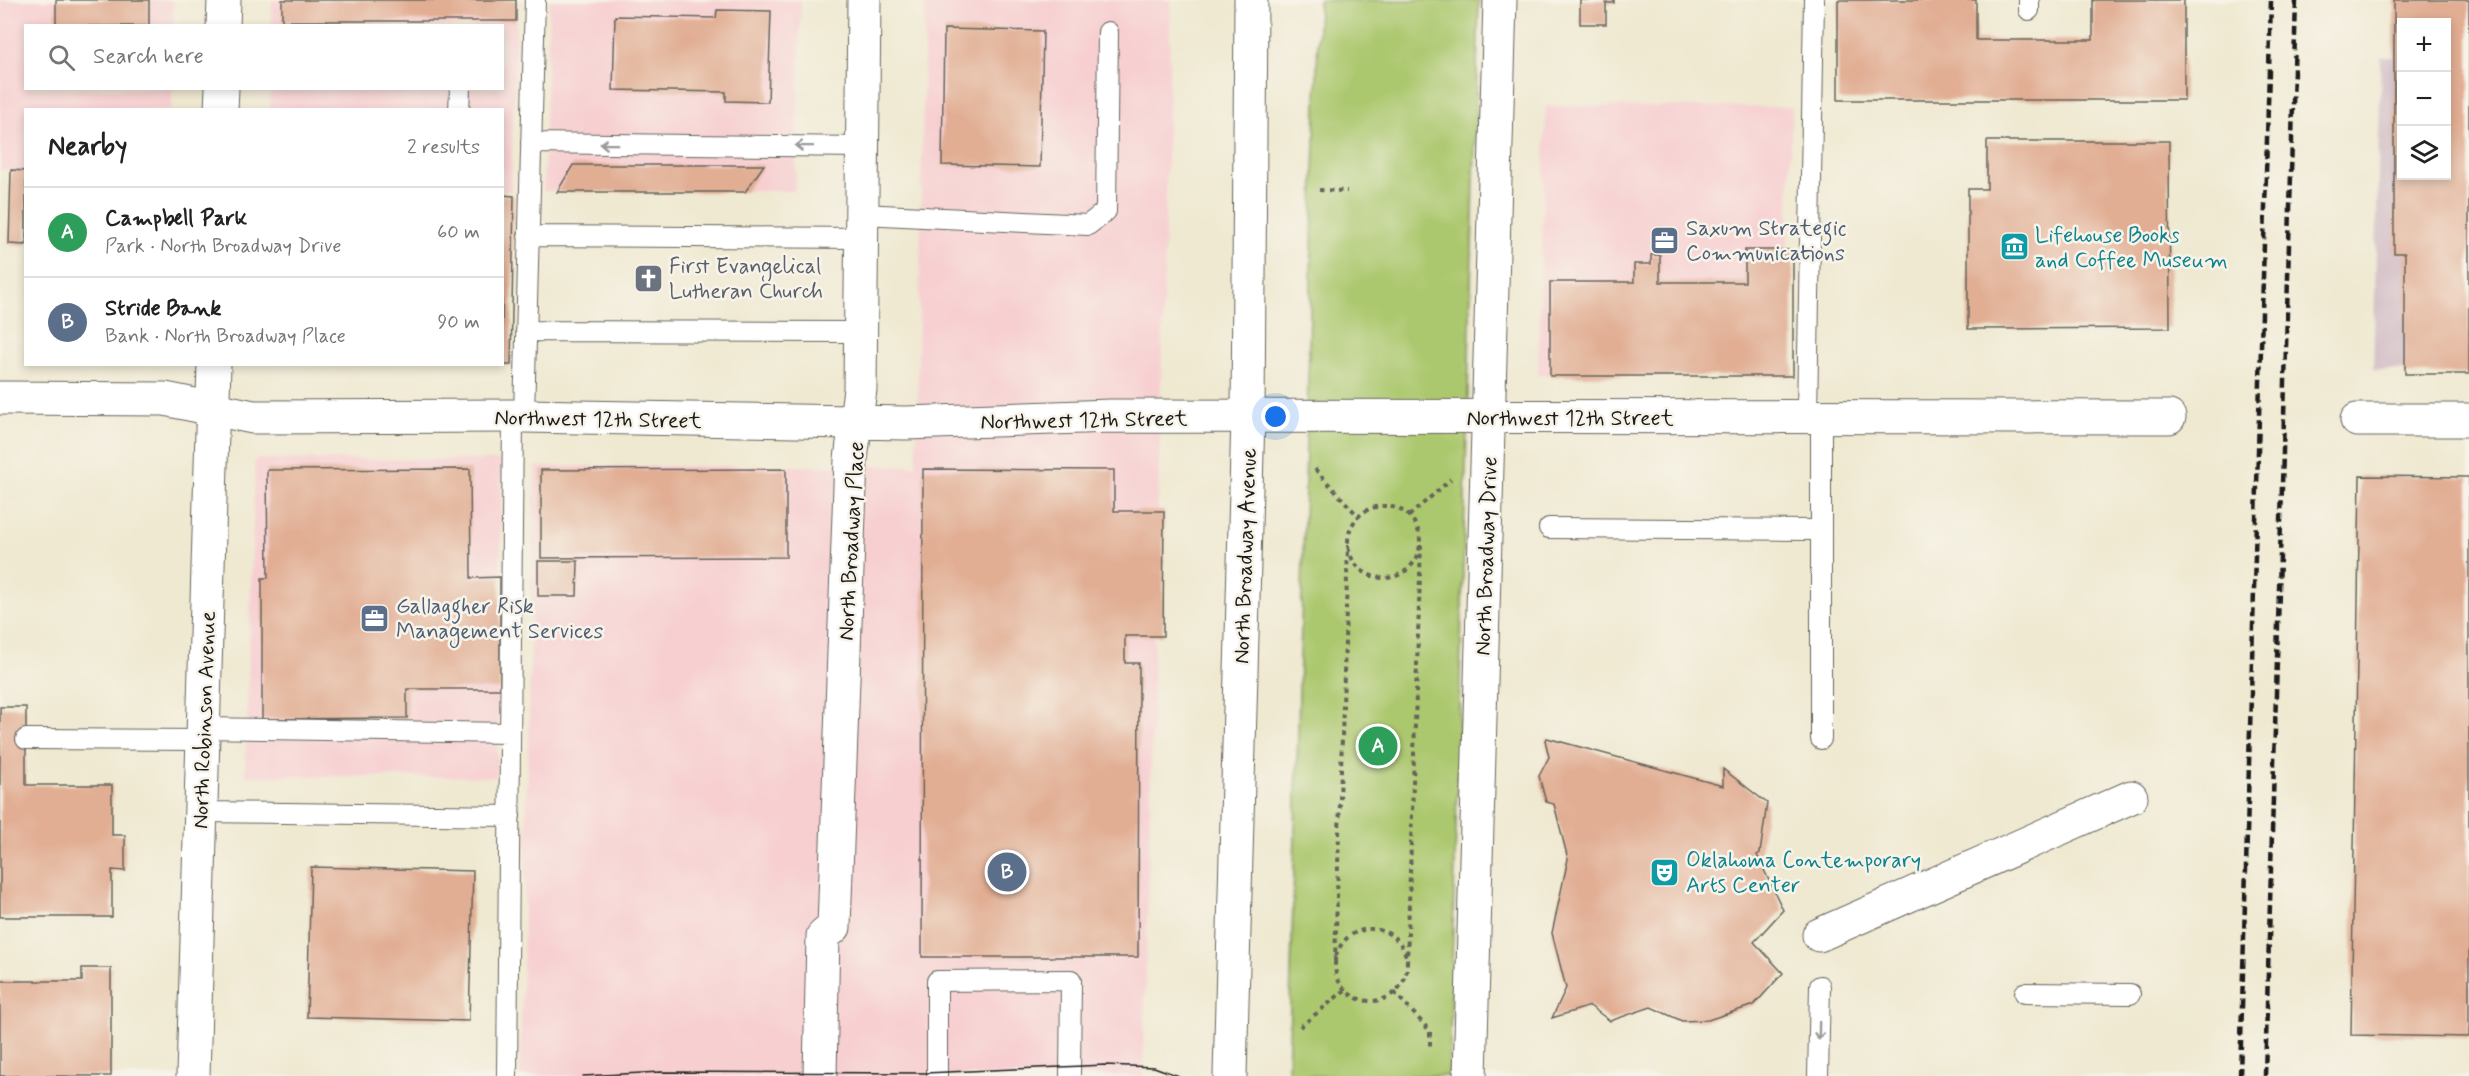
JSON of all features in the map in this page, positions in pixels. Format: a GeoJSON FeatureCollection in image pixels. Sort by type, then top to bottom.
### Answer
{"type":"FeatureCollection","features":[{"type":"Feature","properties":{"kind":"street"},"geometry":{"type":"LineString","coordinates":[[223,24],[224,0]]}},
{"type":"Feature","properties":{"kind":"street","name":"North Broadway Place"},"geometry":{"type":"LineString","coordinates":[[820,1076],[823,936],[834,927],[852,459],[860,332],[864,0]]}},
{"type":"Feature","properties":{"kind":"street","name":"North Broadway Avenue"},"geometry":{"type":"LineString","coordinates":[[1230,1076],[1248,416],[1251,0]]}},
{"type":"Feature","properties":{"kind":"street","name":"North Broadway Drive"},"geometry":{"type":"LineString","coordinates":[[1470,1076],[1500,0]]}},
{"type":"Feature","properties":{"kind":"street"},"geometry":{"type":"LineString","coordinates":[[221,108],[222,90]]}},
{"type":"Feature","properties":{"kind":"street","name":"North Robinson Avenue"},"geometry":{"type":"LineString","coordinates":[[193,1076],[214,366]]}},
{"type":"Feature","properties":{"kind":"street","name":"Northwest 12th Street"},"geometry":{"type":"LineString","coordinates":[[0,398],[165,399],[253,417],[519,416],[856,422],[1248,416],[2169,417]]}},
{"type":"Feature","properties":{"kind":"street"},"geometry":{"type":"LineString","coordinates":[[2357,420],[2469,420]]}},
{"type":"Feature","properties":{"kind":"street"},"geometry":{"type":"LineString","coordinates":[[1819,935],[2132,797]]}},
{"type":"Feature","properties":{"kind":"lane"},"geometry":{"type":"LineString","coordinates":[[507,1076],[510,733],[519,416],[526,332],[535,0]]}},
{"type":"Feature","properties":{"kind":"lane"},"geometry":{"type":"LineString","coordinates":[[1814,0],[1814,416],[1821,530],[1821,739]]}},
{"type":"Feature","properties":{"kind":"lane"},"geometry":{"type":"LineString","coordinates":[[528,237],[862,226],[1088,225],[1106,211],[1108,32]]}},
{"type":"Feature","properties":{"kind":"lane"},"geometry":{"type":"LineString","coordinates":[[459,108],[460,90]]}},
{"type":"Feature","properties":{"kind":"lane"},"geometry":{"type":"LineString","coordinates":[[531,143],[863,147]]}},
{"type":"Feature","properties":{"kind":"lane"},"geometry":{"type":"LineString","coordinates":[[526,332],[860,332]]}},
{"type":"Feature","properties":{"kind":"lane"},"geometry":{"type":"LineString","coordinates":[[1549,528],[1821,530]]}},
{"type":"Feature","properties":{"kind":"lane"},"geometry":{"type":"LineString","coordinates":[[26,739],[203,734],[510,733]]}},
{"type":"Feature","properties":{"kind":"lane"},"geometry":{"type":"LineString","coordinates":[[201,812],[510,816]]}},
{"type":"Feature","properties":{"kind":"lane"},"geometry":{"type":"LineString","coordinates":[[938,1076],[938,981],[1071,980],[1070,1076]]}},
{"type":"Feature","properties":{"kind":"lane"},"geometry":{"type":"LineString","coordinates":[[1818,1076],[1820,986]]}},
{"type":"Feature","properties":{"kind":"lane"},"geometry":{"type":"LineString","coordinates":[[2025,993],[2130,994]]}},
{"type":"Feature","properties":{"kind":"path"},"geometry":{"type":"LineString","coordinates":[[1319,190],[1347,191]]}},
{"type":"Feature","properties":{"kind":"path"},"geometry":{"type":"LineString","coordinates":[[1315,469],[1359,517]]}},
{"type":"Feature","properties":{"kind":"path"},"geometry":{"type":"LineString","coordinates":[[1409,516],[1458,472]]}},
{"type":"Feature","properties":{"kind":"path"},"geometry":{"type":"LineString","coordinates":[[1385,506],[1396,508],[1409,516],[1420,533],[1421,545],[1407,963],[1406,975],[1394,992],[1383,999],[1371,1001],[1359,999],[1345,990],[1335,973],[1348,545],[1349,533],[1359,517],[1373,508],[1385,506]]}},
{"type":"Feature","properties":{"kind":"path"},"geometry":{"type":"LineString","coordinates":[[1348,545],[1357,566],[1367,574],[1378,578],[1390,578],[1411,567],[1421,545]]}},
{"type":"Feature","properties":{"kind":"path"},"geometry":{"type":"LineString","coordinates":[[1335,961],[1338,949],[1346,939],[1355,932],[1367,929],[1390,934],[1405,952],[1407,963]]}},
{"type":"Feature","properties":{"kind":"path"},"geometry":{"type":"LineString","coordinates":[[1300,1027],[1345,990]]}},
{"type":"Feature","properties":{"kind":"path"},"geometry":{"type":"LineString","coordinates":[[1394,992],[1430,1030],[1430,1049]]}},
{"type":"Feature","properties":{"kind":"shaded area"},"geometry":{"type":"Polygon","coordinates":[[[0,0],[173,0],[173,24],[24,24],[24,90],[172,90],[172,108],[24,108],[24,171],[0,170],[0,0]]]}},
{"type":"Feature","properties":{"kind":"shaded area"},"geometry":{"type":"Polygon","coordinates":[[[272,0],[517,0],[511,191],[504,191],[504,108],[269,108],[270,90],[504,90],[504,24],[271,24],[272,0]]]}},
{"type":"Feature","properties":{"kind":"shaded area"},"geometry":{"type":"Polygon","coordinates":[[[549,0],[801,0],[795,191],[543,191],[549,0]]]}},
{"type":"Feature","properties":{"kind":"shaded area"},"geometry":{"type":"Polygon","coordinates":[[[925,0],[1171,0],[1143,1076],[520,1076],[535,466],[916,466],[925,0]]]}},
{"type":"Feature","properties":{"kind":"shaded area"},"geometry":{"type":"Polygon","coordinates":[[[2381,57],[2397,57],[2397,180],[2446,180],[2469,369],[2373,370],[2381,57]]]}},
{"type":"Feature","properties":{"kind":"shaded area","name":"Saxum Strategic Communications"},"geometry":{"type":"Polygon","coordinates":[[[1546,106],[1792,107],[1784,374],[1538,375],[1546,106]]]}},
{"type":"Feature","properties":{"kind":"shaded area","name":"Gallaggher Risk Management Services"},"geometry":{"type":"Polygon","coordinates":[[[255,459],[502,460],[497,777],[245,776],[255,459]]]}},
{"type":"Feature","properties":{"kind":"green space"},"geometry":{"type":"Polygon","coordinates":[[[1319,0],[1479,0],[1449,1076],[1288,1076],[1319,0]]]}},
{"type":"Feature","properties":{"kind":"building"},"geometry":{"type":"Polygon","coordinates":[[[56,0],[149,0],[149,24],[56,24],[56,0]]]}},
{"type":"Feature","properties":{"kind":"building"},"geometry":{"type":"Polygon","coordinates":[[[282,0],[516,0],[516,21],[282,21],[282,0]]]}},
{"type":"Feature","properties":{"kind":"building"},"geometry":{"type":"Polygon","coordinates":[[[1580,0],[1614,0],[1614,3],[1606,3],[1606,24],[1580,24],[1580,0]]]}},
{"type":"Feature","properties":{"kind":"building"},"geometry":{"type":"Polygon","coordinates":[[[1838,0],[1976,0],[1976,40],[2093,40],[2093,0],[2184,0],[2184,100],[1838,100],[1838,0]]]}},
{"type":"Feature","properties":{"kind":"building"},"geometry":{"type":"Polygon","coordinates":[[[2394,0],[2469,0],[2469,374],[2405,374],[2405,253],[2394,253],[2394,0]]]}},
{"type":"Feature","properties":{"kind":"building"},"geometry":{"type":"Polygon","coordinates":[[[717,10],[771,11],[768,102],[726,101],[726,92],[613,90],[615,16],[716,18],[717,10]]]}},
{"type":"Feature","properties":{"kind":"building"},"geometry":{"type":"Polygon","coordinates":[[[944,29],[1043,31],[1040,167],[942,165],[944,29]]]}},
{"type":"Feature","properties":{"kind":"building"},"geometry":{"type":"Polygon","coordinates":[[[1987,141],[2169,141],[2170,328],[1968,329],[1968,189],[1987,189],[1987,141]]]}},
{"type":"Feature","properties":{"kind":"building"},"geometry":{"type":"Polygon","coordinates":[[[573,165],[764,165],[745,192],[557,192],[573,165]]]}},
{"type":"Feature","properties":{"kind":"building"},"geometry":{"type":"Polygon","coordinates":[[[11,170],[24,171],[24,245],[9,244],[11,170]]]}},
{"type":"Feature","properties":{"kind":"building"},"geometry":{"type":"Polygon","coordinates":[[[504,195],[514,196],[511,365],[504,365],[504,195]]]}},
{"type":"Feature","properties":{"kind":"building"},"geometry":{"type":"Polygon","coordinates":[[[1745,250],[1793,250],[1793,376],[1550,376],[1550,282],[1634,282],[1634,264],[1651,264],[1651,255],[1660,255],[1660,282],[1745,282],[1745,250]]]}},
{"type":"Feature","properties":{"kind":"building","name":"Gallaggher Risk Management Services"},"geometry":{"type":"Polygon","coordinates":[[[470,469],[471,578],[500,577],[500,689],[407,689],[407,718],[262,719],[262,578],[268,578],[267,470],[470,469]]]}},
{"type":"Feature","properties":{"kind":"building"},"geometry":{"type":"Polygon","coordinates":[[[786,469],[786,557],[541,558],[541,470],[786,469]]]}},
{"type":"Feature","properties":{"kind":"building"},"geometry":{"type":"Polygon","coordinates":[[[923,469],[1114,470],[1114,511],[1164,511],[1163,636],[1125,636],[1125,663],[1139,663],[1138,957],[922,957],[923,469]]]}},
{"type":"Feature","properties":{"kind":"building"},"geometry":{"type":"Polygon","coordinates":[[[2360,476],[2469,477],[2469,1037],[2351,1035],[2360,476]]]}},
{"type":"Feature","properties":{"kind":"building"},"geometry":{"type":"Polygon","coordinates":[[[538,561],[578,561],[577,596],[538,596],[538,561]]]}},
{"type":"Feature","properties":{"kind":"building"},"geometry":{"type":"Polygon","coordinates":[[[0,707],[26,707],[26,785],[112,785],[112,835],[125,835],[125,871],[112,870],[112,917],[0,917],[0,707]]]}},
{"type":"Feature","properties":{"kind":"building","name":"Oklahoma Contemporary Arts Center"},"geometry":{"type":"Polygon","coordinates":[[[1547,738],[1723,786],[1723,769],[1767,803],[1760,853],[1757,855],[1783,910],[1754,942],[1783,973],[1754,1005],[1708,1020],[1682,1021],[1651,1007],[1610,1021],[1590,1006],[1552,1018],[1566,988],[1552,933],[1568,859],[1554,804],[1546,802],[1539,776],[1549,757],[1545,740],[1547,738]]]}},
{"type":"Feature","properties":{"kind":"building"},"geometry":{"type":"Polygon","coordinates":[[[311,867],[473,871],[469,1021],[307,1017],[311,867]]]}},
{"type":"Feature","properties":{"kind":"building"},"geometry":{"type":"Polygon","coordinates":[[[82,968],[111,968],[111,1076],[0,1076],[0,981],[82,981],[82,968]]]}},
{"type":"Feature","properties":{"kind":"tram line"},"geometry":{"type":"LineString","coordinates":[[583,1076],[661,1072],[925,1073],[1105,1065],[1154,1067],[1179,1076]]}},
{"type":"Feature","properties":{"kind":"railway"},"geometry":{"type":"LineString","coordinates":[[2240,1076],[2271,0]]}},
{"type":"Feature","properties":{"kind":"railway"},"geometry":{"type":"LineString","coordinates":[[2265,1076],[2296,0]]}},
{"type":"Feature","properties":{"kind":"place","name":"Saxum Strategic Communications"},"geometry":{"type":"Point","coordinates":[1665,240]}},
{"type":"Feature","properties":{"kind":"place","name":"Lifehouse Books and Coffee Museum"},"geometry":{"type":"Point","coordinates":[2014,247]}},
{"type":"Feature","properties":{"kind":"place","name":"First Evangelical Lutheran Church"},"geometry":{"type":"Point","coordinates":[648,278]}},
{"type":"Feature","properties":{"kind":"place","name":"Gallaggher Risk Management Services"},"geometry":{"type":"Point","coordinates":[375,618]}},
{"type":"Feature","properties":{"kind":"place","name":"Campbell Park"},"geometry":{"type":"Point","coordinates":[1378,746]}},
{"type":"Feature","properties":{"kind":"place","name":"Stride Bank"},"geometry":{"type":"Point","coordinates":[1007,872]}},
{"type":"Feature","properties":{"kind":"place","name":"Oklahoma Contemporary Arts Center"},"geometry":{"type":"Point","coordinates":[1665,872]}}]}
